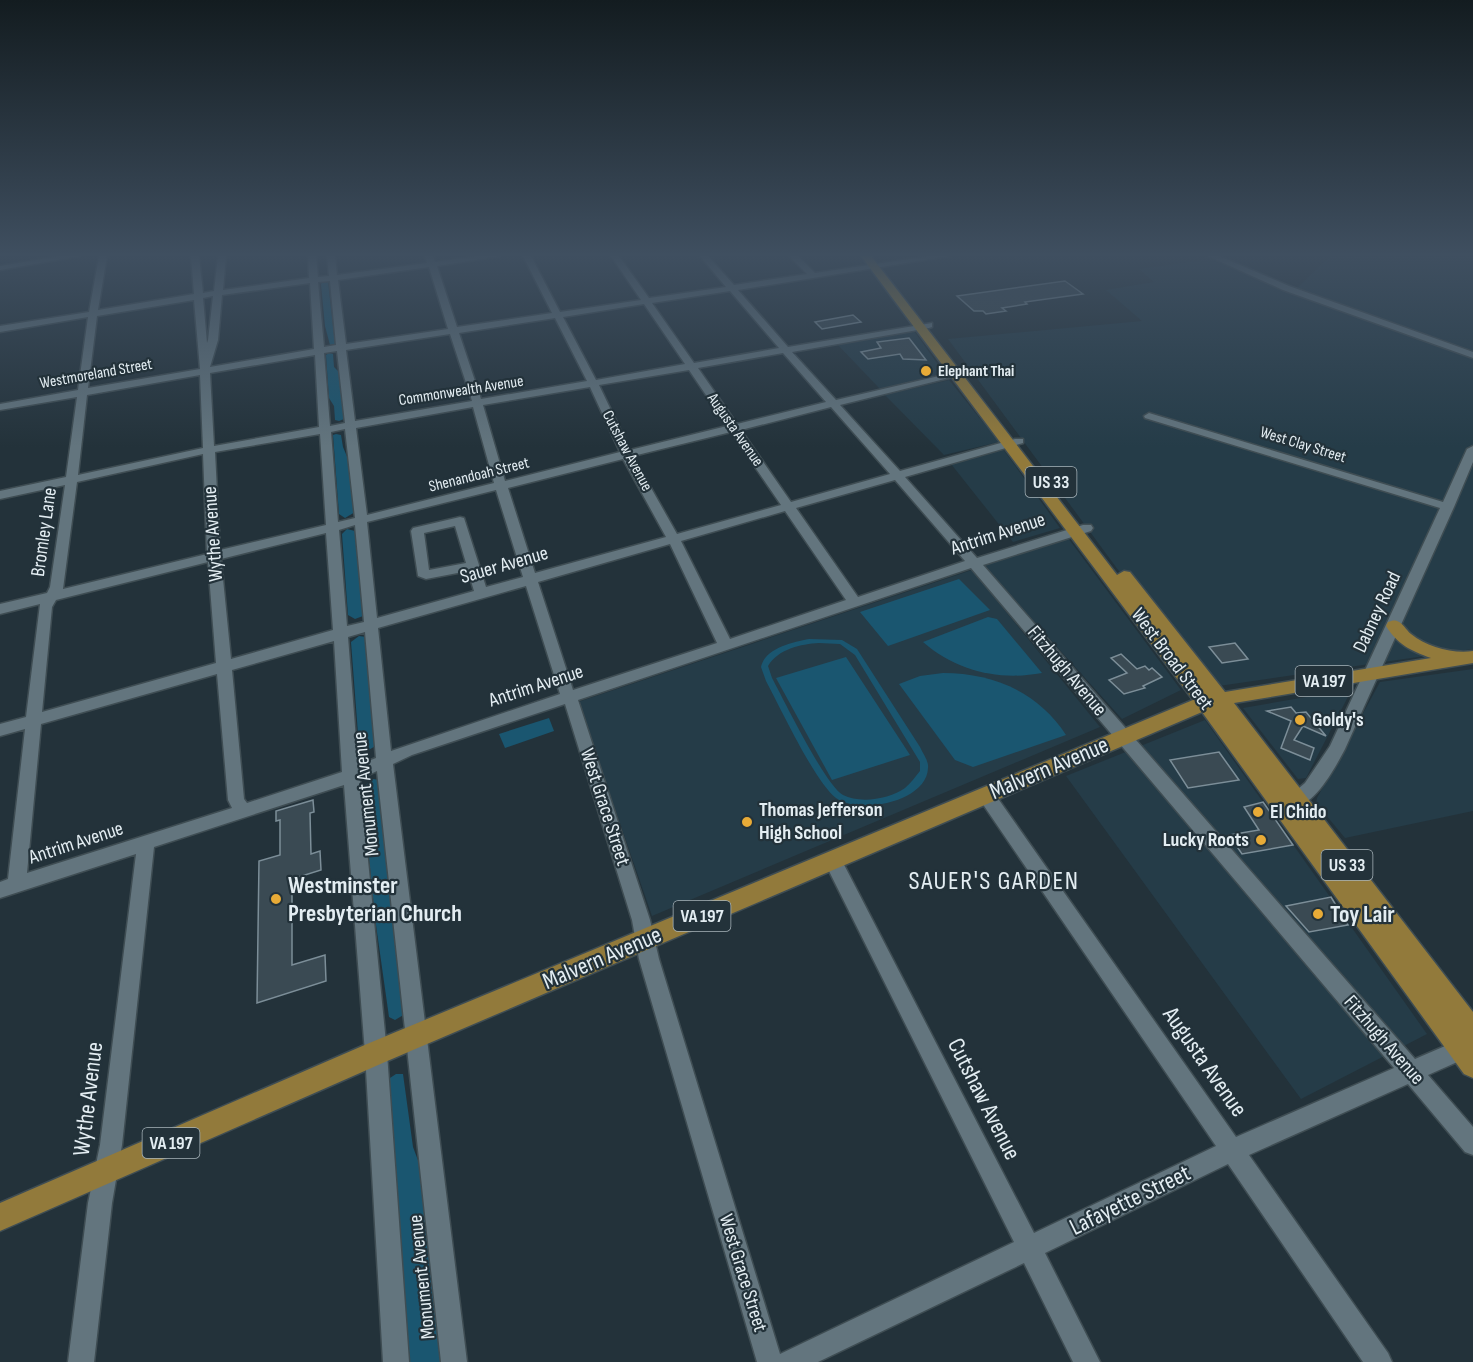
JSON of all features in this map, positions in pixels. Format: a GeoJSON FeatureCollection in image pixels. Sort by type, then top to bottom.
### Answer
{"type":"FeatureCollection","features":[{"type":"Feature","properties":{"kind":"main road","name":"West Broad Street"},"geometry":{"type":"LineString","coordinates":[[919,320],[1213,701],[1470,1047]]}},
{"type":"Feature","properties":{"kind":"main road"},"geometry":{"type":"LineString","coordinates":[[1394,626],[1398,634],[1414,645],[1465,658]]}},
{"type":"Feature","properties":{"kind":"main road","name":"VA 197"},"geometry":{"type":"LineString","coordinates":[[1213,701],[1465,658]]}},
{"type":"Feature","properties":{"kind":"main road","name":"Malvern Avenue"},"geometry":{"type":"LineString","coordinates":[[0,1217],[376,1053],[1122,737],[1213,701]]}},
{"type":"Feature","properties":{"kind":"street"},"geometry":{"type":"LineString","coordinates":[[0,329],[55,320]]}},
{"type":"Feature","properties":{"kind":"street","name":"Bromley Lane"},"geometry":{"type":"LineString","coordinates":[[8,887],[32,721],[45,607],[57,587],[92,320]]}},
{"type":"Feature","properties":{"kind":"street","name":"Wythe Avenue"},"geometry":{"type":"LineString","coordinates":[[201,320],[214,556],[236,800],[242,810]]}},
{"type":"Feature","properties":{"kind":"street"},"geometry":{"type":"LineString","coordinates":[[205,370],[213,340],[215,320]]}},
{"type":"Feature","properties":{"kind":"street","name":"Monument Avenue"},"geometry":{"type":"LineString","coordinates":[[318,320],[351,776],[376,1053],[396,1362]]}},
{"type":"Feature","properties":{"kind":"street","name":"Monument Avenue"},"geometry":{"type":"LineString","coordinates":[[338,320],[361,520],[384,760],[454,1362]]}},
{"type":"Feature","properties":{"kind":"street","name":"West Grace Street"},"geometry":{"type":"LineString","coordinates":[[449,320],[637,908],[652,970],[770,1362]]}},
{"type":"Feature","properties":{"kind":"street","name":"Westmoreland Street"},"geometry":{"type":"LineString","coordinates":[[0,407],[205,370],[527,320]]}},
{"type":"Feature","properties":{"kind":"street","name":"Cutshaw Avenue"},"geometry":{"type":"LineString","coordinates":[[558,320],[594,385],[627,455],[673,538],[726,646]]}},
{"type":"Feature","properties":{"kind":"street","name":"Augusta Avenue"},"geometry":{"type":"LineString","coordinates":[[658,320],[855,603]]}},
{"type":"Feature","properties":{"kind":"street","name":"Fitzhugh Avenue"},"geometry":{"type":"LineString","coordinates":[[760,320],[974,563],[1473,1144]]}},
{"type":"Feature","properties":{"kind":"street"},"geometry":{"type":"LineString","coordinates":[[1374,320],[1473,355]]}},
{"type":"Feature","properties":{"kind":"street","name":"Commonwealth Avenue"},"geometry":{"type":"LineString","coordinates":[[0,495],[208,450],[594,385],[924,326]]}},
{"type":"Feature","properties":{"kind":"street","name":"Shenandoah Street"},"geometry":{"type":"LineString","coordinates":[[0,609],[960,373]]}},
{"type":"Feature","properties":{"kind":"street","name":"West Clay Street"},"geometry":{"type":"LineString","coordinates":[[1149,416],[1448,507]]}},
{"type":"Feature","properties":{"kind":"street","name":"Sauer Avenue"},"geometry":{"type":"LineString","coordinates":[[0,730],[897,474],[1014,443]]}},
{"type":"Feature","properties":{"kind":"street","name":"Dabney Road"},"geometry":{"type":"LineString","coordinates":[[1289,802],[1311,787],[1337,749],[1473,449]]}},
{"type":"Feature","properties":{"kind":"street"},"geometry":{"type":"LineString","coordinates":[[473,566],[426,575],[423,573],[417,531],[460,521],[481,593]]}},
{"type":"Feature","properties":{"kind":"street","name":"Antrim Avenue"},"geometry":{"type":"LineString","coordinates":[[8,887],[351,776],[384,760],[974,563],[1081,530]]}},
{"type":"Feature","properties":{"kind":"street","name":"Augusta Avenue"},"geometry":{"type":"LineString","coordinates":[[986,795],[1379,1362]]}},
{"type":"Feature","properties":{"kind":"street","name":"Wythe Avenue"},"geometry":{"type":"LineString","coordinates":[[81,1362],[146,842]]}},
{"type":"Feature","properties":{"kind":"street","name":"Cutshaw Avenue"},"geometry":{"type":"LineString","coordinates":[[833,861],[1087,1362]]}},
{"type":"Feature","properties":{"kind":"street","name":"Lafayette Street"},"geometry":{"type":"LineString","coordinates":[[790,1362],[1233,1150],[1410,1070],[1470,1047]]}},
{"type":"Feature","properties":{"kind":"shaded area"},"geometry":{"type":"Polygon","coordinates":[[[324,320],[332,320],[335,344],[330,345],[324,320]]]}},
{"type":"Feature","properties":{"kind":"shaded area"},"geometry":{"type":"Polygon","coordinates":[[[1140,320],[1473,320],[1473,649],[1205,688],[948,339],[1142,321],[1140,320]]]}},
{"type":"Feature","properties":{"kind":"shaded area"},"geometry":{"type":"Polygon","coordinates":[[[914,331],[944,373],[880,389],[837,344],[914,331]]]}},
{"type":"Feature","properties":{"kind":"shaded area"},"geometry":{"type":"Polygon","coordinates":[[[333,354],[334,367],[340,373],[344,419],[339,421],[335,420],[334,406],[329,398],[326,355],[333,354]]]}},
{"type":"Feature","properties":{"kind":"shaded area"},"geometry":{"type":"Polygon","coordinates":[[[949,380],[999,442],[944,455],[885,395],[949,380]]]}},
{"type":"Feature","properties":{"kind":"shaded area"},"geometry":{"type":"Polygon","coordinates":[[[333,435],[341,435],[348,459],[355,512],[345,518],[339,514],[333,435]]]}},
{"type":"Feature","properties":{"kind":"shaded area"},"geometry":{"type":"Polygon","coordinates":[[[1003,449],[1060,528],[1013,542],[951,464],[1003,449]]]}},
{"type":"Feature","properties":{"kind":"shaded area"},"geometry":{"type":"Polygon","coordinates":[[[347,529],[355,531],[365,611],[363,616],[355,619],[348,615],[342,534],[347,529]]]}},
{"type":"Feature","properties":{"kind":"shaded area"},"geometry":{"type":"Polygon","coordinates":[[[1068,538],[1181,690],[1122,719],[983,565],[1068,538]]]}},
{"type":"Feature","properties":{"kind":"shaded area","name":"Thomas Jefferson High School"},"geometry":{"type":"Polygon","coordinates":[[[972,570],[1100,727],[652,916],[578,702],[972,570]]]}},
{"type":"Feature","properties":{"kind":"shaded area"},"geometry":{"type":"Polygon","coordinates":[[[959,579],[990,610],[888,646],[860,612],[959,579]]]}},
{"type":"Feature","properties":{"kind":"shaded area"},"geometry":{"type":"Polygon","coordinates":[[[988,617],[997,619],[1042,673],[1010,676],[979,671],[949,660],[923,642],[988,617]]]}},
{"type":"Feature","properties":{"kind":"shaded area"},"geometry":{"type":"Polygon","coordinates":[[[359,636],[366,637],[377,745],[367,751],[359,747],[351,642],[359,636]]]}},
{"type":"Feature","properties":{"kind":"shaded area"},"geometry":{"type":"Polygon","coordinates":[[[809,639],[842,640],[857,649],[920,747],[928,765],[925,780],[905,797],[875,805],[847,803],[836,798],[818,777],[798,743],[761,667],[768,655],[780,647],[809,639]],[[819,643],[798,646],[778,655],[768,666],[772,678],[816,759],[835,788],[850,798],[866,800],[891,795],[899,792],[911,782],[920,771],[920,762],[855,655],[840,644],[819,643]]]}},
{"type":"Feature","properties":{"kind":"shaded area"},"geometry":{"type":"Polygon","coordinates":[[[846,657],[910,755],[832,780],[776,678],[846,657]]]}},
{"type":"Feature","properties":{"kind":"shaded area"},"geometry":{"type":"Polygon","coordinates":[[[1473,669],[1473,811],[1345,838],[1316,803],[1317,798],[1380,682],[1473,669]]]}},
{"type":"Feature","properties":{"kind":"shaded area"},"geometry":{"type":"Polygon","coordinates":[[[943,673],[979,677],[1013,688],[1042,707],[1066,735],[973,767],[955,760],[899,684],[920,676],[943,673]]]}},
{"type":"Feature","properties":{"kind":"shaded area"},"geometry":{"type":"Polygon","coordinates":[[[1352,689],[1306,778],[1298,779],[1243,708],[1352,689]]]}},
{"type":"Feature","properties":{"kind":"shaded area"},"geometry":{"type":"Polygon","coordinates":[[[549,718],[554,731],[505,748],[499,734],[549,718]]]}},
{"type":"Feature","properties":{"kind":"shaded area"},"geometry":{"type":"Polygon","coordinates":[[[1205,720],[1427,1034],[1301,1099],[1066,776],[1205,720]]]}},
{"type":"Feature","properties":{"kind":"shaded area"},"geometry":{"type":"Polygon","coordinates":[[[373,779],[380,780],[405,1014],[395,1020],[389,1017],[375,918],[362,788],[373,779]]]}},
{"type":"Feature","properties":{"kind":"shaded area"},"geometry":{"type":"Polygon","coordinates":[[[396,1074],[403,1074],[413,1147],[425,1179],[443,1362],[410,1362],[387,1087],[390,1078],[396,1074]]]}},
{"type":"Feature","properties":{"kind":"building"},"geometry":{"type":"Polygon","coordinates":[[[858,320],[861,322],[822,329],[815,322],[858,320]]]}},
{"type":"Feature","properties":{"kind":"building"},"geometry":{"type":"Polygon","coordinates":[[[909,338],[926,360],[903,359],[900,354],[868,359],[861,352],[881,348],[877,342],[909,338]]]}},
{"type":"Feature","properties":{"kind":"building"},"geometry":{"type":"Polygon","coordinates":[[[1235,643],[1248,659],[1222,663],[1209,647],[1235,643]]]}},
{"type":"Feature","properties":{"kind":"building"},"geometry":{"type":"Polygon","coordinates":[[[1121,654],[1137,669],[1145,666],[1149,670],[1152,668],[1162,677],[1143,686],[1145,688],[1124,694],[1109,680],[1127,673],[1111,658],[1121,654]]]}},
{"type":"Feature","properties":{"kind":"building"},"geometry":{"type":"Polygon","coordinates":[[[1291,707],[1296,713],[1306,712],[1326,736],[1303,726],[1294,740],[1314,748],[1310,760],[1281,748],[1291,721],[1267,711],[1291,707]]]}},
{"type":"Feature","properties":{"kind":"building"},"geometry":{"type":"Polygon","coordinates":[[[1219,752],[1239,780],[1188,788],[1170,760],[1219,752]]]}},
{"type":"Feature","properties":{"kind":"building","name":"Westminster Presbyterian Church"},"geometry":{"type":"Polygon","coordinates":[[[313,800],[314,812],[310,813],[311,854],[320,851],[321,870],[292,879],[292,965],[325,955],[326,981],[257,1003],[259,861],[280,855],[280,820],[276,821],[276,811],[313,800]]]}},
{"type":"Feature","properties":{"kind":"building","name":"Lucky Roots"},"geometry":{"type":"Polygon","coordinates":[[[1263,802],[1293,845],[1242,854],[1229,835],[1259,830],[1244,807],[1263,802]]]}},
{"type":"Feature","properties":{"kind":"building","name":"Toy Lair"},"geometry":{"type":"Polygon","coordinates":[[[1331,897],[1348,925],[1309,932],[1286,906],[1331,897]]]}},
{"type":"Feature","properties":{"kind":"place","name":"Elephant Thai"},"geometry":{"type":"Point","coordinates":[926,371]}},
{"type":"Feature","properties":{"kind":"place","name":"Goldy's"},"geometry":{"type":"Point","coordinates":[1300,720]}},
{"type":"Feature","properties":{"kind":"place","name":"El Chido"},"geometry":{"type":"Point","coordinates":[1258,812]}},
{"type":"Feature","properties":{"kind":"place","name":"Thomas Jefferson High School"},"geometry":{"type":"Point","coordinates":[747,822]}},
{"type":"Feature","properties":{"kind":"place","name":"Lucky Roots"},"geometry":{"type":"Point","coordinates":[1261,840]}},
{"type":"Feature","properties":{"kind":"place","name":"Westminster Presbyterian Church"},"geometry":{"type":"Point","coordinates":[276,899]}},
{"type":"Feature","properties":{"kind":"place","name":"Toy Lair"},"geometry":{"type":"Point","coordinates":[1318,914]}},
{"type":"Feature","properties":{"kind":"district","name":"SAUER'S GARDEN"},"geometry":{"type":"Point","coordinates":[994,881]}}]}
